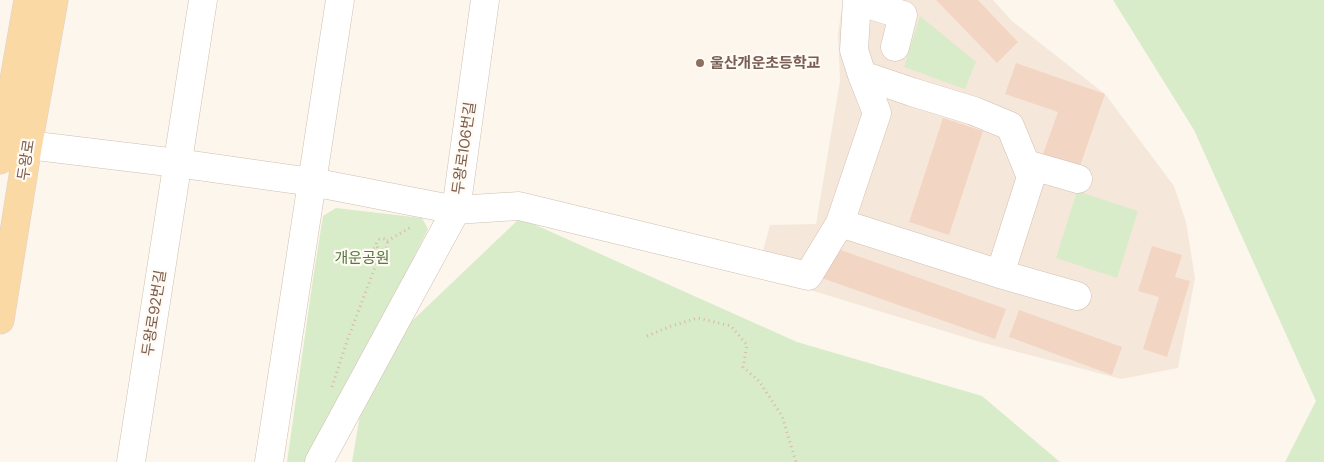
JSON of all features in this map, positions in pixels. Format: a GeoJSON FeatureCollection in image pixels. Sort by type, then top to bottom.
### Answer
{"type":"FeatureCollection","features":[{"type":"Feature","properties":{"kind":"main road","name":"두왕로"},"geometry":{"type":"LineString","coordinates":[[0,160],[28,0]]}},
{"type":"Feature","properties":{"kind":"main road","name":"두왕로"},"geometry":{"type":"LineString","coordinates":[[0,320],[28,145],[54,0]]}},
{"type":"Feature","properties":{"kind":"street"},"geometry":{"type":"LineString","coordinates":[[177,163],[203,0]]}},
{"type":"Feature","properties":{"kind":"street"},"geometry":{"type":"LineString","coordinates":[[269,462],[340,0]]}},
{"type":"Feature","properties":{"kind":"street","name":"두왕로106번길"},"geometry":{"type":"LineString","coordinates":[[28,145],[312,182],[456,210],[485,0]]}},
{"type":"Feature","properties":{"kind":"street"},"geometry":{"type":"LineString","coordinates":[[319,462],[456,210],[519,206],[808,276],[840,223],[877,113],[854,50],[857,0],[903,15],[895,47]]}},
{"type":"Feature","properties":{"kind":"street"},"geometry":{"type":"LineString","coordinates":[[862,75],[974,112],[1010,126],[1031,176],[1000,274]]}},
{"type":"Feature","properties":{"kind":"street","name":"두왕로92번길"},"geometry":{"type":"LineString","coordinates":[[131,462],[177,163]]}},
{"type":"Feature","properties":{"kind":"street"},"geometry":{"type":"LineString","coordinates":[[1026,164],[1078,179]]}},
{"type":"Feature","properties":{"kind":"street"},"geometry":{"type":"LineString","coordinates":[[840,223],[1000,274],[1077,296]]}},
{"type":"Feature","properties":{"kind":"path"},"geometry":{"type":"LineString","coordinates":[[328,394],[377,262],[370,252],[377,246]]}},
{"type":"Feature","properties":{"kind":"path"},"geometry":{"type":"LineString","coordinates":[[647,336],[670,326],[698,318],[731,326],[747,345],[743,367],[759,381],[782,416],[796,462]]}},
{"type":"Feature","properties":{"kind":"shaded area"},"geometry":{"type":"Polygon","coordinates":[[[843,0],[993,0],[1012,21],[1105,94],[1174,186],[1186,222],[1195,278],[1178,368],[1121,379],[980,342],[807,289],[756,276],[770,225],[816,224],[840,81],[838,34],[843,0]]]}},
{"type":"Feature","properties":{"kind":"green space"},"geometry":{"type":"Polygon","coordinates":[[[1113,0],[1324,0],[1324,462],[1285,462],[1316,401],[1194,130],[1113,0]]]}},
{"type":"Feature","properties":{"kind":"green space"},"geometry":{"type":"Polygon","coordinates":[[[920,16],[976,62],[965,89],[904,67],[920,16]]]}},
{"type":"Feature","properties":{"kind":"green space"},"geometry":{"type":"Polygon","coordinates":[[[1077,191],[1138,211],[1117,278],[1056,258],[1077,191]]]}},
{"type":"Feature","properties":{"kind":"green space","name":"개운공원"},"geometry":{"type":"Polygon","coordinates":[[[336,208],[422,218],[428,229],[391,303],[306,462],[287,462],[323,216],[336,208]]]}},
{"type":"Feature","properties":{"kind":"green space"},"geometry":{"type":"Polygon","coordinates":[[[520,218],[797,342],[982,396],[1060,462],[352,462],[369,362],[520,218]]]}},
{"type":"Feature","properties":{"kind":"building"},"geometry":{"type":"Polygon","coordinates":[[[936,0],[978,0],[1018,42],[997,63],[936,0]]]}},
{"type":"Feature","properties":{"kind":"building"},"geometry":{"type":"Polygon","coordinates":[[[1016,63],[1105,94],[1079,169],[1042,157],[1058,112],[1005,94],[1016,63]]]}},
{"type":"Feature","properties":{"kind":"building"},"geometry":{"type":"Polygon","coordinates":[[[943,118],[983,131],[949,235],[909,222],[943,118]]]}},
{"type":"Feature","properties":{"kind":"building"},"geometry":{"type":"Polygon","coordinates":[[[827,245],[1006,309],[995,339],[816,276],[827,245]]]}},
{"type":"Feature","properties":{"kind":"building"},"geometry":{"type":"Polygon","coordinates":[[[1152,246],[1182,255],[1175,277],[1190,281],[1167,357],[1143,349],[1159,297],[1138,291],[1152,246]]]}},
{"type":"Feature","properties":{"kind":"building"},"geometry":{"type":"Polygon","coordinates":[[[1019,310],[1122,347],[1112,375],[1009,337],[1019,310]]]}},
{"type":"Feature","properties":{"kind":"place","name":"울산개운초등학교"},"geometry":{"type":"Point","coordinates":[700,63]}}]}
